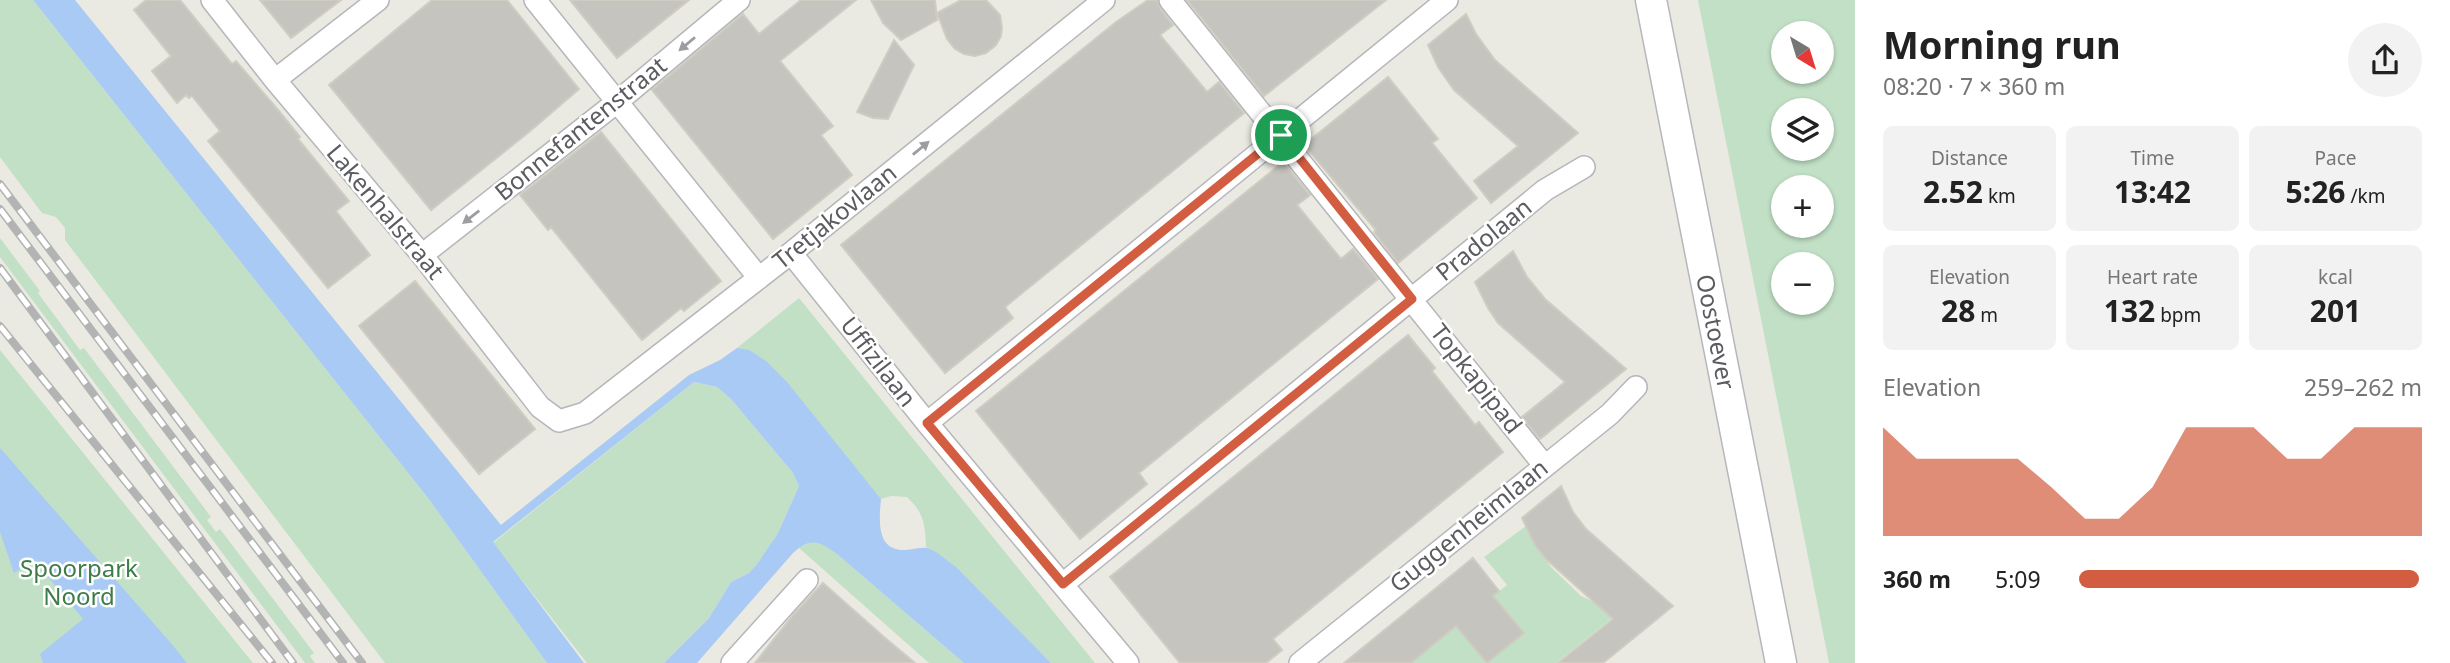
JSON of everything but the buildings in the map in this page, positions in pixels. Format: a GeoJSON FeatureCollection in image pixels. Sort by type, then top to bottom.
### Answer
{"type":"FeatureCollection","features":[{"type":"Feature","properties":{"kind":"main road","name":"Oostoever"},"geometry":{"type":"LineString","coordinates":[[1651,0],[1781,663]]}},
{"type":"Feature","properties":{"kind":"street","name":"Lakenhalstraat"},"geometry":{"type":"LineString","coordinates":[[212,0],[275,80],[422,255],[540,407],[559,421]]}},
{"type":"Feature","properties":{"kind":"street"},"geometry":{"type":"LineString","coordinates":[[275,80],[378,0]]}},
{"type":"Feature","properties":{"kind":"street"},"geometry":{"type":"LineString","coordinates":[[535,0],[759,278]]}},
{"type":"Feature","properties":{"kind":"street","name":"Bonnefantenstraat"},"geometry":{"type":"LineString","coordinates":[[422,255],[617,102],[739,0]]}},
{"type":"Feature","properties":{"kind":"street","name":"Tretjakovlaan"},"geometry":{"type":"LineString","coordinates":[[559,421],[585,413],[791,253],[1104,0]]}},
{"type":"Feature","properties":{"kind":"street","name":"Topkapipad"},"geometry":{"type":"LineString","coordinates":[[1170,0],[1544,465]]}},
{"type":"Feature","properties":{"kind":"street"},"geometry":{"type":"LineString","coordinates":[[927,423],[1447,0]]}},
{"type":"Feature","properties":{"kind":"street","name":"Pradolaan"},"geometry":{"type":"LineString","coordinates":[[1063,584],[1545,190],[1584,167]]}},
{"type":"Feature","properties":{"kind":"street","name":"Uffizilaan"},"geometry":{"type":"LineString","coordinates":[[791,253],[927,423],[1128,663]]}},
{"type":"Feature","properties":{"kind":"street","name":"Guggenheimlaan"},"geometry":{"type":"LineString","coordinates":[[1300,663],[1610,414],[1636,387]]}},
{"type":"Feature","properties":{"kind":"street"},"geometry":{"type":"LineString","coordinates":[[732,663],[807,580]]}},
{"type":"Feature","properties":{"kind":"green space"},"geometry":{"type":"Polygon","coordinates":[[[0,0],[33,0],[428,498],[547,663],[385,663],[65,240],[65,228],[56,217],[42,213],[0,157],[0,0]]]}},
{"type":"Feature","properties":{"kind":"green space"},"geometry":{"type":"Polygon","coordinates":[[[1698,0],[1855,0],[1855,663],[1829,663],[1698,0]]]}},
{"type":"Feature","properties":{"kind":"green space"},"geometry":{"type":"Polygon","coordinates":[[[0,238],[80,350],[84,348],[211,517],[207,520],[216,532],[220,529],[314,653],[310,656],[315,663],[305,663],[0,257],[0,238]]]}},
{"type":"Feature","properties":{"kind":"green space"},"geometry":{"type":"Polygon","coordinates":[[[799,298],[1095,663],[1051,663],[938,554],[926,547],[923,519],[907,497],[891,496],[881,499],[833,441],[737,348],[799,298]]]}},
{"type":"Feature","properties":{"kind":"green space","name":"Spoorpark Noord"},"geometry":{"type":"Polygon","coordinates":[[[0,350],[253,663],[0,663],[0,350]]]}},
{"type":"Feature","properties":{"kind":"green space"},"geometry":{"type":"Polygon","coordinates":[[[694,382],[717,387],[731,399],[793,473],[799,486],[778,533],[757,564],[749,573],[731,582],[709,618],[664,663],[587,663],[493,543],[694,382]]]}},
{"type":"Feature","properties":{"kind":"green space"},"geometry":{"type":"Polygon","coordinates":[[[1530,523],[1536,545],[1551,567],[1581,596],[1598,604],[1612,618],[1556,663],[1410,663],[1507,585],[1484,557],[1530,523]]]}},
{"type":"Feature","properties":{"kind":"green space"},"geometry":{"type":"Polygon","coordinates":[[[811,542],[822,543],[837,554],[964,663],[929,663],[799,548],[811,542]]]}},
{"type":"Feature","properties":{"kind":"water"},"geometry":{"type":"Polygon","coordinates":[[[33,0],[75,0],[501,525],[689,375],[720,360],[737,348],[749,350],[766,361],[787,382],[881,499],[880,525],[884,540],[896,549],[927,548],[939,554],[956,567],[1051,663],[964,663],[837,554],[825,546],[810,543],[793,553],[697,663],[664,663],[709,618],[731,582],[749,573],[757,564],[778,533],[799,486],[793,473],[731,399],[717,387],[694,382],[493,542],[584,663],[547,663],[428,498],[33,0]]]}},
{"type":"Feature","properties":{"kind":"water"},"geometry":{"type":"Polygon","coordinates":[[[0,448],[187,663],[43,663],[40,654],[83,619],[34,560],[14,573],[0,532],[0,448]]]}},
{"type":"Feature","properties":{"kind":"railway"},"geometry":{"type":"LineString","coordinates":[[0,184],[362,663]]}},
{"type":"Feature","properties":{"kind":"railway"},"geometry":{"type":"LineString","coordinates":[[0,209],[343,663]]}},
{"type":"Feature","properties":{"kind":"railway"},"geometry":{"type":"LineString","coordinates":[[0,268],[293,663]]}},
{"type":"Feature","properties":{"kind":"railway"},"geometry":{"type":"LineString","coordinates":[[0,326],[272,663]]}},
{"type":"Feature","properties":{"kind":"route"},"geometry":{"type":"LineString","coordinates":[[1281,135],[1412,299],[1063,584],[927,423],[1281,135]]}}]}
